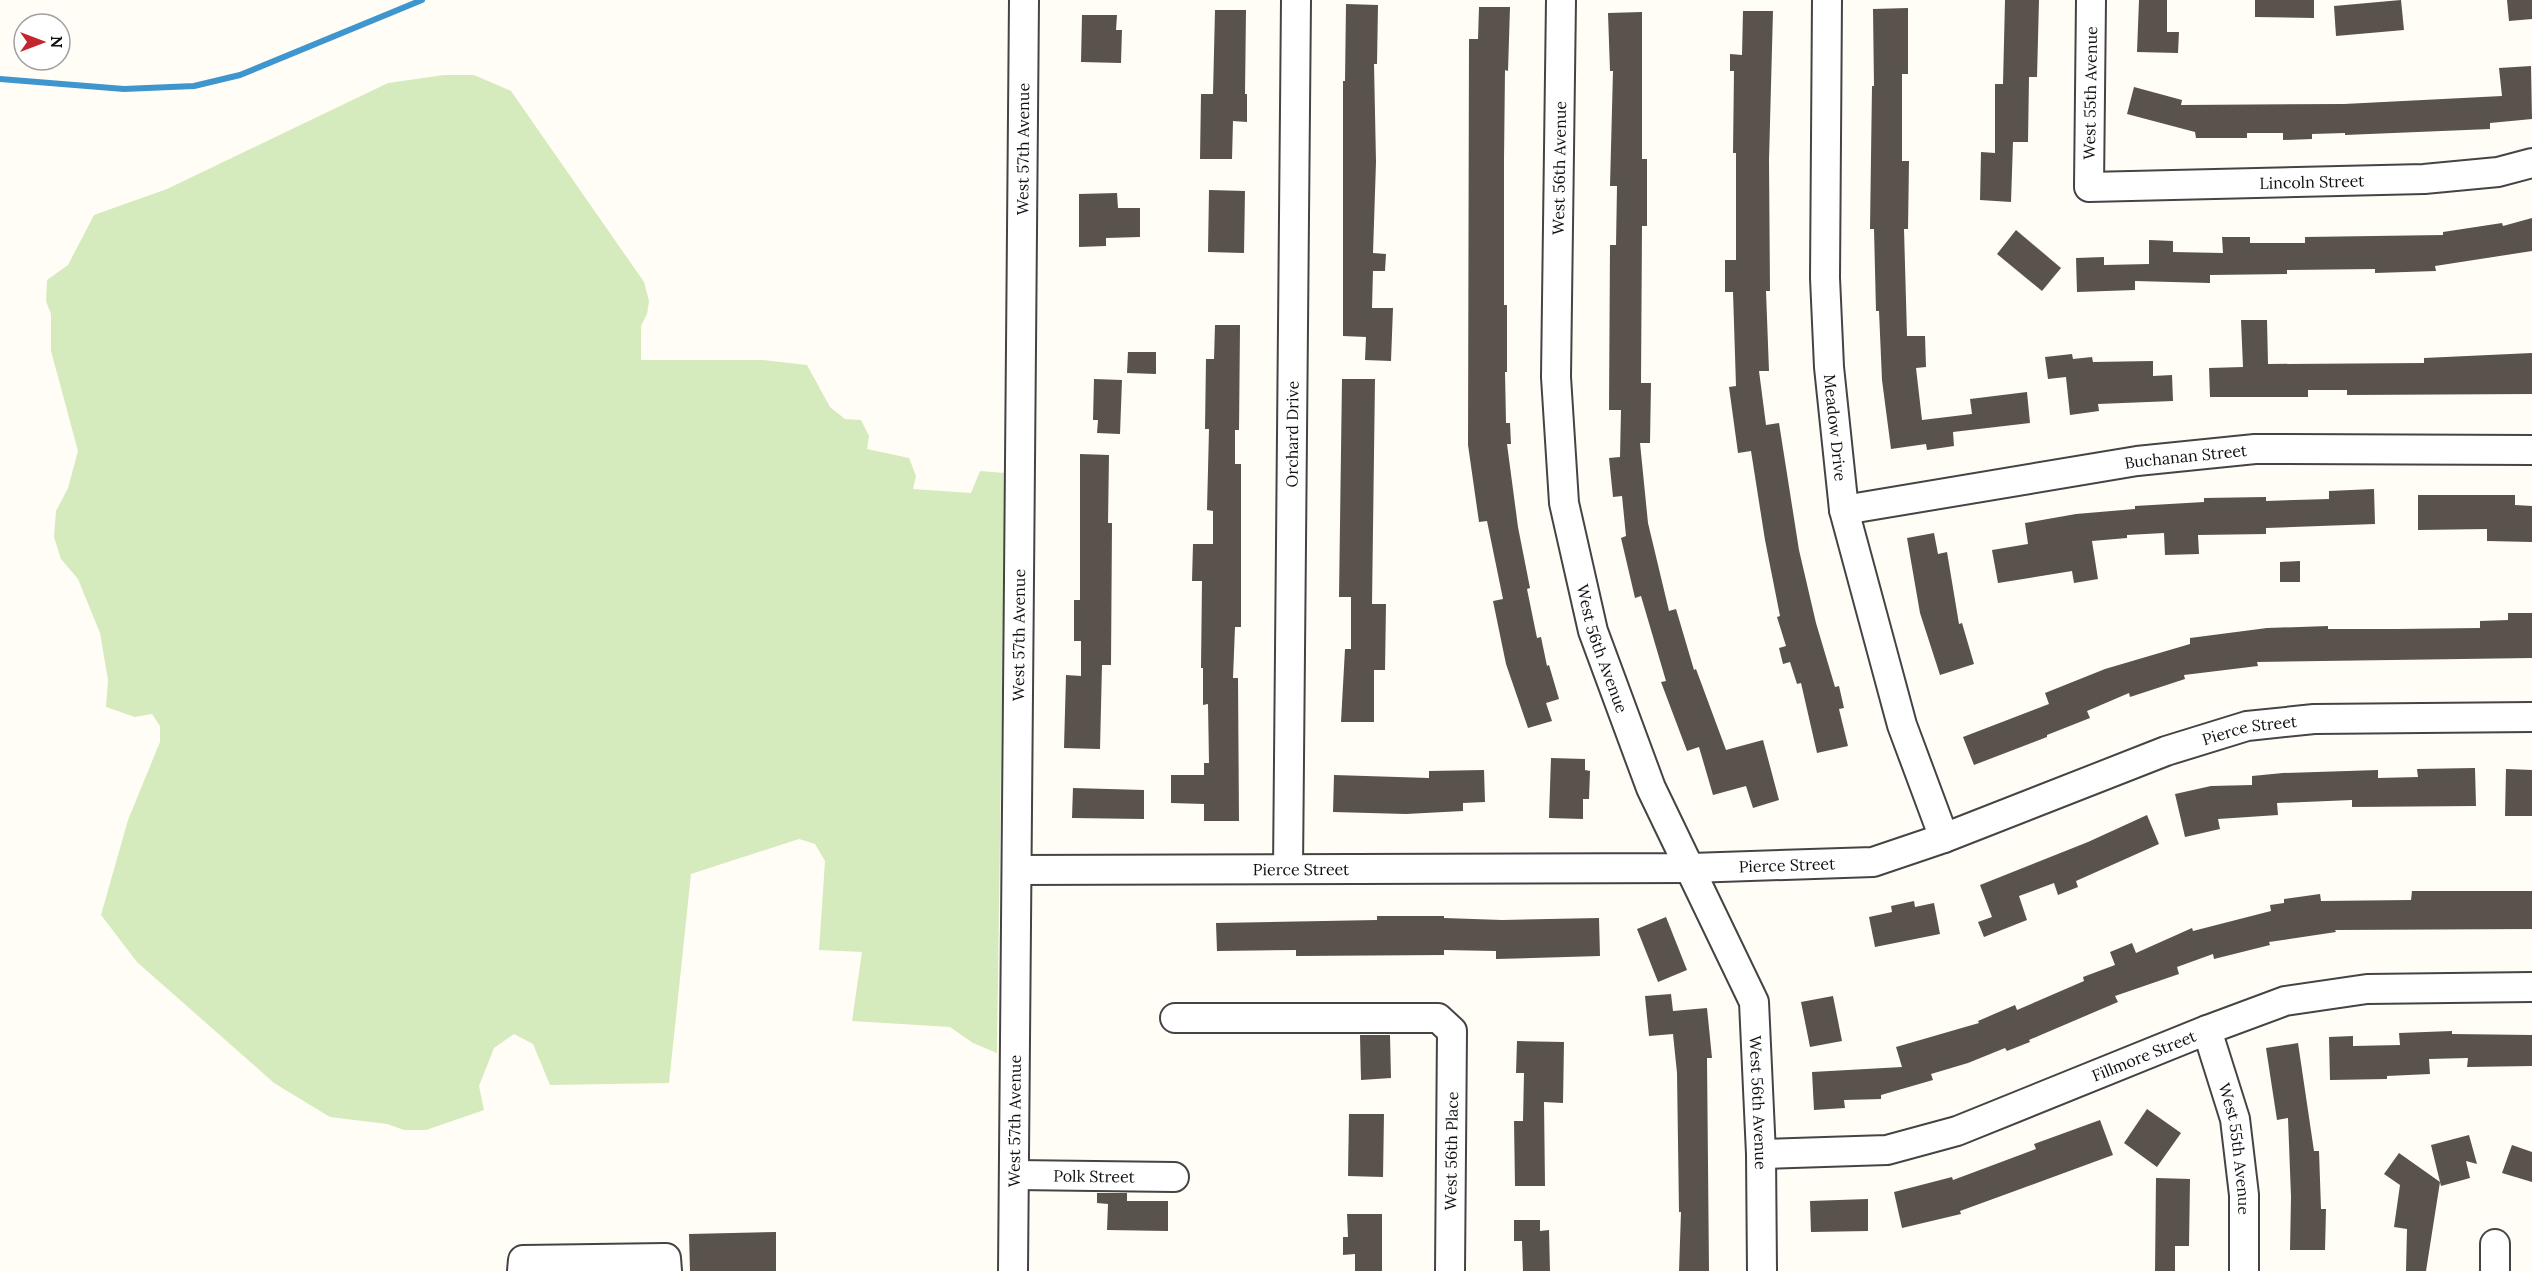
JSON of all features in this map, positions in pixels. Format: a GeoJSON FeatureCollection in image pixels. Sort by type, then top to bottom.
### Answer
{"type":"FeatureCollection","features":[{"type":"Feature","properties":{"kind":"street","name":"West 57th Avenue"},"geometry":{"type":"LineString","coordinates":[[1013,1271],[1024,0]]}},
{"type":"Feature","properties":{"kind":"street","name":"Orchard Drive"},"geometry":{"type":"LineString","coordinates":[[1288,869],[1296,0]]}},
{"type":"Feature","properties":{"kind":"street","name":"West 56th Avenue"},"geometry":{"type":"LineString","coordinates":[[1561,0],[1556,377],[1564,503],[1593,631],[1651,789],[1754,1002],[1761,1154],[1762,1271]]}},
{"type":"Feature","properties":{"kind":"street","name":"Meadow Drive"},"geometry":{"type":"LineString","coordinates":[[1827,0],[1825,278],[1829,367],[1844,510],[1902,725],[1944,838]]}},
{"type":"Feature","properties":{"kind":"street","name":"West 55th Avenue"},"geometry":{"type":"LineString","coordinates":[[2089,186],[2091,0]]}},
{"type":"Feature","properties":{"kind":"street","name":"Lincoln Street"},"geometry":{"type":"LineString","coordinates":[[2089,186],[2424,179],[2498,172],[2532,163]]}},
{"type":"Feature","properties":{"kind":"street","name":"Buchanan Street"},"geometry":{"type":"LineString","coordinates":[[1844,510],[2137,461],[2255,449],[2532,450]]}},
{"type":"Feature","properties":{"kind":"street","name":"Pierce Street"},"geometry":{"type":"LineString","coordinates":[[1017,870],[1691,868],[1873,862],[1944,838],[2166,751],[2247,726],[2314,719],[2532,717]]}},
{"type":"Feature","properties":{"kind":"street","name":"Fillmore Street"},"geometry":{"type":"LineString","coordinates":[[1761,1154],[1887,1150],[1957,1131],[2206,1030],[2285,1001],[2367,989],[2532,987]]}},
{"type":"Feature","properties":{"kind":"street","name":"West 56th Place"},"geometry":{"type":"LineString","coordinates":[[1175,1018],[1438,1018],[1452,1031],[1450,1271]]}},
{"type":"Feature","properties":{"kind":"street","name":"West 55th Avenue"},"geometry":{"type":"LineString","coordinates":[[2206,1030],[2235,1119],[2244,1195],[2244,1271]]}},
{"type":"Feature","properties":{"kind":"street","name":"Polk Street"},"geometry":{"type":"LineString","coordinates":[[1014,1175],[1174,1177]]}},
{"type":"Feature","properties":{"kind":"street"},"geometry":{"type":"LineString","coordinates":[[522,1271],[523,1260],[666,1258],[667,1271]]}},
{"type":"Feature","properties":{"kind":"green space"},"geometry":{"type":"Polygon","coordinates":[[[444,75],[474,75],[511,91],[644,282],[649,301],[647,314],[641,326],[641,360],[763,360],[807,365],[830,407],[845,419],[861,420],[869,436],[867,449],[909,458],[916,476],[913,489],[971,493],[980,471],[1005,473],[997,1053],[973,1043],[950,1027],[852,1021],[862,952],[819,950],[825,861],[815,844],[799,839],[691,874],[669,1083],[550,1085],[533,1044],[514,1034],[494,1048],[479,1086],[484,1110],[426,1130],[404,1130],[387,1124],[330,1117],[274,1083],[137,962],[101,915],[128,820],[160,742],[160,726],[152,714],[135,717],[106,707],[108,680],[100,633],[78,579],[61,559],[54,537],[56,511],[68,488],[78,451],[51,351],[51,314],[46,301],[47,280],[68,265],[94,215],[167,189],[388,83],[444,75]]]}},
{"type":"Feature","properties":{"kind":"building"},"geometry":{"type":"Polygon","coordinates":[[[2005,0],[2039,0],[2037,77],[2029,77],[2028,142],[2013,142],[2011,202],[1980,200],[1981,152],[1995,153],[1995,84],[2003,84],[2005,0]]]}},
{"type":"Feature","properties":{"kind":"building"},"geometry":{"type":"Polygon","coordinates":[[[2139,0],[2167,0],[2167,32],[2179,32],[2178,53],[2137,52],[2139,0]]]}},
{"type":"Feature","properties":{"kind":"building"},"geometry":{"type":"Polygon","coordinates":[[[2255,0],[2314,0],[2314,18],[2255,17],[2255,0]]]}},
{"type":"Feature","properties":{"kind":"building"},"geometry":{"type":"Polygon","coordinates":[[[2401,0],[2404,30],[2336,36],[2334,6],[2401,0]]]}},
{"type":"Feature","properties":{"kind":"building"},"geometry":{"type":"Polygon","coordinates":[[[2507,0],[2532,0],[2532,19],[2509,21],[2507,0]]]}},
{"type":"Feature","properties":{"kind":"building"},"geometry":{"type":"Polygon","coordinates":[[[1346,4],[1378,5],[1377,64],[1374,64],[1376,162],[1373,253],[1386,254],[1385,271],[1373,271],[1372,308],[1393,308],[1391,361],[1365,360],[1366,337],[1343,336],[1343,81],[1345,81],[1346,4]]]}},
{"type":"Feature","properties":{"kind":"building"},"geometry":{"type":"Polygon","coordinates":[[[1479,7],[1510,7],[1508,71],[1505,70],[1504,159],[1504,305],[1507,305],[1506,423],[1510,423],[1511,444],[1507,444],[1518,527],[1530,588],[1527,589],[1537,638],[1541,637],[1547,666],[1549,665],[1559,699],[1546,703],[1552,721],[1528,728],[1506,664],[1493,601],[1503,599],[1487,521],[1479,522],[1468,445],[1469,39],[1478,39],[1479,7]]]}},
{"type":"Feature","properties":{"kind":"building"},"geometry":{"type":"Polygon","coordinates":[[[1908,8],[1908,74],[1902,74],[1902,161],[1909,161],[1908,229],[1904,229],[1907,336],[1925,336],[1926,367],[1916,368],[1922,420],[1972,414],[1970,399],[2027,392],[2030,423],[1953,432],[1954,446],[1927,450],[1926,444],[1891,449],[1882,380],[1879,311],[1876,311],[1874,229],[1870,229],[1872,86],[1874,86],[1873,9],[1908,8]]]}},
{"type":"Feature","properties":{"kind":"building"},"geometry":{"type":"Polygon","coordinates":[[[1215,10],[1246,10],[1247,122],[1233,121],[1232,159],[1200,159],[1201,94],[1213,94],[1215,10]]]}},
{"type":"Feature","properties":{"kind":"building"},"geometry":{"type":"Polygon","coordinates":[[[1743,11],[1773,11],[1769,160],[1770,291],[1766,291],[1769,371],[1759,371],[1766,425],[1779,423],[1799,550],[1816,623],[1835,687],[1839,686],[1844,708],[1839,709],[1848,746],[1817,753],[1801,683],[1797,684],[1790,662],[1783,664],[1779,648],[1786,646],[1777,617],[1780,616],[1751,451],[1738,453],[1729,387],[1736,386],[1733,292],[1725,292],[1725,260],[1736,260],[1736,153],[1733,153],[1734,71],[1730,71],[1730,54],[1742,55],[1743,11]]]}},
{"type":"Feature","properties":{"kind":"building"},"geometry":{"type":"Polygon","coordinates":[[[1642,12],[1642,159],[1647,159],[1647,226],[1642,226],[1641,383],[1651,383],[1650,443],[1640,443],[1648,523],[1669,611],[1676,609],[1694,670],[1696,669],[1726,750],[1763,740],[1779,800],[1753,808],[1746,786],[1713,795],[1699,747],[1687,751],[1661,682],[1666,681],[1641,596],[1635,598],[1621,538],[1626,536],[1622,496],[1613,497],[1609,458],[1620,457],[1621,410],[1609,410],[1610,245],[1616,245],[1617,186],[1610,186],[1613,71],[1610,71],[1608,13],[1642,12]]]}},
{"type":"Feature","properties":{"kind":"building"},"geometry":{"type":"Polygon","coordinates":[[[1082,15],[1117,15],[1116,30],[1122,30],[1121,63],[1081,62],[1082,15]]]}},
{"type":"Feature","properties":{"kind":"building"},"geometry":{"type":"Polygon","coordinates":[[[2531,66],[2532,119],[2490,123],[2490,129],[2345,135],[2345,133],[2312,134],[2312,139],[2283,140],[2283,133],[2247,133],[2247,138],[2196,138],[2195,132],[2127,114],[2134,87],[2182,100],[2181,105],[2344,104],[2502,96],[2499,68],[2531,66]]]}},
{"type":"Feature","properties":{"kind":"building"},"geometry":{"type":"Polygon","coordinates":[[[1209,190],[1245,191],[1244,253],[1208,252],[1209,190]]]}},
{"type":"Feature","properties":{"kind":"building"},"geometry":{"type":"Polygon","coordinates":[[[1117,193],[1118,208],[1140,208],[1140,237],[1106,238],[1106,246],[1079,247],[1079,194],[1117,193]]]}},
{"type":"Feature","properties":{"kind":"building"},"geometry":{"type":"Polygon","coordinates":[[[2532,218],[2532,251],[2435,266],[2436,271],[2375,273],[2375,269],[2287,270],[2287,274],[2210,275],[2210,283],[2135,281],[2135,290],[2077,292],[2076,258],[2104,257],[2104,265],[2149,264],[2149,240],[2173,241],[2173,252],[2223,253],[2222,237],[2250,237],[2250,243],[2305,243],[2305,237],[2443,235],[2443,232],[2502,223],[2503,226],[2532,218]]]}},
{"type":"Feature","properties":{"kind":"building"},"geometry":{"type":"Polygon","coordinates":[[[2016,230],[2061,268],[2042,291],[1997,254],[2016,230]]]}},
{"type":"Feature","properties":{"kind":"building"},"geometry":{"type":"Polygon","coordinates":[[[2241,320],[2267,320],[2268,364],[2424,363],[2424,358],[2532,353],[2532,394],[2347,395],[2347,390],[2308,390],[2308,397],[2210,397],[2209,368],[2243,367],[2241,320]]]}},
{"type":"Feature","properties":{"kind":"building"},"geometry":{"type":"Polygon","coordinates":[[[1215,325],[1240,325],[1239,430],[1235,430],[1235,464],[1241,464],[1241,627],[1235,627],[1233,678],[1238,678],[1239,821],[1204,821],[1204,804],[1171,803],[1171,775],[1204,775],[1204,763],[1209,763],[1208,704],[1203,705],[1203,668],[1201,668],[1202,581],[1192,581],[1193,544],[1213,544],[1213,511],[1207,510],[1209,429],[1205,429],[1206,359],[1214,359],[1215,325]]]}},
{"type":"Feature","properties":{"kind":"building"},"geometry":{"type":"Polygon","coordinates":[[[1128,352],[1156,352],[1156,374],[1127,373],[1128,352]]]}},
{"type":"Feature","properties":{"kind":"building"},"geometry":{"type":"Polygon","coordinates":[[[2072,354],[2073,359],[2092,357],[2093,362],[2153,361],[2153,376],[2172,375],[2173,401],[2098,404],[2099,411],[2070,415],[2066,377],[2048,379],[2045,357],[2072,354]]]}},
{"type":"Feature","properties":{"kind":"building"},"geometry":{"type":"Polygon","coordinates":[[[1094,379],[1122,380],[1120,434],[1097,433],[1098,420],[1093,420],[1094,379]]]}},
{"type":"Feature","properties":{"kind":"building"},"geometry":{"type":"Polygon","coordinates":[[[1342,379],[1375,379],[1372,604],[1386,604],[1385,670],[1374,670],[1374,722],[1341,722],[1345,649],[1351,649],[1351,597],[1339,597],[1342,379]]]}},
{"type":"Feature","properties":{"kind":"building"},"geometry":{"type":"Polygon","coordinates":[[[1080,454],[1109,455],[1108,523],[1112,523],[1111,665],[1102,665],[1100,749],[1064,748],[1066,675],[1081,676],[1081,641],[1074,641],[1074,600],[1080,600],[1080,454]]]}},
{"type":"Feature","properties":{"kind":"building"},"geometry":{"type":"Polygon","coordinates":[[[2374,489],[2375,524],[2266,528],[2266,534],[2198,535],[2199,554],[2165,555],[2164,533],[2127,535],[2127,538],[2092,541],[2098,579],[2074,583],[2072,571],[1998,583],[1992,550],[2028,544],[2025,523],[2076,514],[2135,509],[2135,506],[2204,502],[2204,498],[2266,497],[2266,501],[2329,499],[2329,491],[2374,489]]]}},
{"type":"Feature","properties":{"kind":"building"},"geometry":{"type":"Polygon","coordinates":[[[2418,495],[2515,495],[2515,505],[2532,506],[2532,542],[2487,541],[2487,529],[2418,530],[2418,495]]]}},
{"type":"Feature","properties":{"kind":"building"},"geometry":{"type":"Polygon","coordinates":[[[1934,533],[1938,554],[1947,552],[1959,624],[1962,623],[1974,664],[1940,675],[1920,613],[1907,538],[1934,533]]]}},
{"type":"Feature","properties":{"kind":"building"},"geometry":{"type":"Polygon","coordinates":[[[2300,561],[2300,582],[2280,582],[2280,562],[2300,561]]]}},
{"type":"Feature","properties":{"kind":"building"},"geometry":{"type":"Polygon","coordinates":[[[2508,613],[2532,613],[2532,658],[2257,662],[2258,666],[2184,675],[2185,679],[2130,697],[2129,693],[2087,711],[2090,718],[1974,765],[1963,737],[2049,704],[2045,693],[2105,669],[2190,644],[2190,638],[2267,628],[2328,626],[2328,629],[2480,628],[2480,621],[2508,620],[2508,613]]]}},
{"type":"Feature","properties":{"kind":"building"},"geometry":{"type":"Polygon","coordinates":[[[1551,758],[1585,759],[1585,770],[1590,771],[1589,799],[1583,799],[1583,819],[1549,818],[1551,758]]]}},
{"type":"Feature","properties":{"kind":"building"},"geometry":{"type":"Polygon","coordinates":[[[2475,768],[2476,806],[2352,807],[2352,800],[2277,803],[2278,815],[2218,819],[2220,829],[2185,837],[2175,794],[2211,786],[2252,785],[2252,776],[2283,773],[2378,770],[2378,778],[2418,777],[2417,769],[2475,768]]]}},
{"type":"Feature","properties":{"kind":"building"},"geometry":{"type":"Polygon","coordinates":[[[2506,769],[2532,770],[2532,816],[2505,816],[2506,769]]]}},
{"type":"Feature","properties":{"kind":"building"},"geometry":{"type":"Polygon","coordinates":[[[1484,770],[1485,802],[1463,803],[1463,811],[1406,814],[1333,812],[1334,775],[1429,778],[1429,771],[1484,770]]]}},
{"type":"Feature","properties":{"kind":"building"},"geometry":{"type":"Polygon","coordinates":[[[1073,788],[1144,790],[1144,819],[1072,818],[1073,788]]]}},
{"type":"Feature","properties":{"kind":"building"},"geometry":{"type":"Polygon","coordinates":[[[2147,815],[2159,844],[2076,881],[2078,887],[2058,895],[2054,883],[2019,896],[2027,920],[1984,937],[1978,922],[1992,917],[1980,885],[2088,842],[2147,815]]]}},
{"type":"Feature","properties":{"kind":"building"},"geometry":{"type":"Polygon","coordinates":[[[2412,891],[2532,891],[2532,929],[2335,930],[2336,932],[2269,942],[2270,945],[2214,959],[2213,954],[2177,967],[2179,974],[2115,996],[2118,1002],[2029,1040],[2030,1042],[2007,1051],[2005,1048],[1968,1063],[1931,1074],[1933,1080],[1881,1095],[1881,1099],[1844,1100],[1845,1108],[1814,1110],[1812,1072],[1902,1067],[1896,1047],[1979,1023],[1978,1021],[2015,1005],[2017,1010],[2084,981],[2083,977],[2115,965],[2110,952],[2132,943],[2136,953],[2192,928],[2193,931],[2271,911],[2270,905],[2284,903],[2284,899],[2320,894],[2321,901],[2411,900],[2412,891]]]}},
{"type":"Feature","properties":{"kind":"building"},"geometry":{"type":"Polygon","coordinates":[[[1914,901],[1915,907],[1934,903],[1940,934],[1875,947],[1869,917],[1892,912],[1891,906],[1914,901]]]}},
{"type":"Feature","properties":{"kind":"building"},"geometry":{"type":"Polygon","coordinates":[[[1377,916],[1444,916],[1444,918],[1502,920],[1599,918],[1600,956],[1496,959],[1496,951],[1444,950],[1444,955],[1296,956],[1296,950],[1217,951],[1216,923],[1377,920],[1377,916]]]}},
{"type":"Feature","properties":{"kind":"building"},"geometry":{"type":"Polygon","coordinates":[[[1666,917],[1687,970],[1658,982],[1637,929],[1666,917]]]}},
{"type":"Feature","properties":{"kind":"building"},"geometry":{"type":"Polygon","coordinates":[[[1671,994],[1673,1011],[1707,1008],[1712,1058],[1707,1058],[1709,1271],[1679,1271],[1681,1212],[1679,1212],[1677,1073],[1673,1034],[1649,1036],[1645,996],[1671,994]]]}},
{"type":"Feature","properties":{"kind":"building"},"geometry":{"type":"Polygon","coordinates":[[[1833,996],[1842,1041],[1810,1047],[1801,1002],[1833,996]]]}},
{"type":"Feature","properties":{"kind":"building"},"geometry":{"type":"Polygon","coordinates":[[[2452,1031],[2452,1034],[2532,1035],[2532,1066],[2467,1067],[2468,1058],[2429,1059],[2430,1074],[2387,1076],[2387,1079],[2330,1080],[2329,1037],[2353,1036],[2353,1046],[2400,1045],[2399,1033],[2452,1031]]]}},
{"type":"Feature","properties":{"kind":"building"},"geometry":{"type":"Polygon","coordinates":[[[1360,1035],[1390,1035],[1391,1078],[1361,1080],[1360,1035]]]}},
{"type":"Feature","properties":{"kind":"building"},"geometry":{"type":"Polygon","coordinates":[[[1517,1041],[1564,1042],[1563,1103],[1544,1102],[1545,1186],[1515,1186],[1514,1121],[1523,1121],[1524,1073],[1516,1073],[1517,1041]]]}},
{"type":"Feature","properties":{"kind":"building"},"geometry":{"type":"Polygon","coordinates":[[[2298,1043],[2314,1151],[2319,1151],[2321,1209],[2326,1209],[2325,1250],[2290,1250],[2291,1197],[2288,1118],[2277,1120],[2266,1048],[2298,1043]]]}},
{"type":"Feature","properties":{"kind":"building"},"geometry":{"type":"Polygon","coordinates":[[[2147,1109],[2181,1133],[2157,1167],[2124,1143],[2147,1109]]]}},
{"type":"Feature","properties":{"kind":"building"},"geometry":{"type":"Polygon","coordinates":[[[1349,1114],[1384,1114],[1383,1177],[1348,1176],[1349,1114]]]}},
{"type":"Feature","properties":{"kind":"building"},"geometry":{"type":"Polygon","coordinates":[[[2100,1120],[2113,1155],[1960,1211],[1961,1214],[1902,1228],[1894,1192],[1952,1177],[1953,1180],[2036,1149],[2034,1144],[2100,1120]]]}},
{"type":"Feature","properties":{"kind":"building"},"geometry":{"type":"Polygon","coordinates":[[[2469,1135],[2477,1164],[2466,1161],[2470,1178],[2441,1186],[2431,1145],[2469,1135]]]}},
{"type":"Feature","properties":{"kind":"building"},"geometry":{"type":"Polygon","coordinates":[[[2512,1145],[2532,1152],[2532,1182],[2502,1173],[2512,1145]]]}},
{"type":"Feature","properties":{"kind":"building"},"geometry":{"type":"Polygon","coordinates":[[[2399,1153],[2440,1182],[2426,1271],[2406,1271],[2407,1229],[2394,1227],[2400,1185],[2384,1174],[2399,1153]]]}},
{"type":"Feature","properties":{"kind":"building"},"geometry":{"type":"Polygon","coordinates":[[[2156,1178],[2190,1179],[2189,1246],[2175,1246],[2175,1271],[2155,1271],[2156,1178]]]}},
{"type":"Feature","properties":{"kind":"building"},"geometry":{"type":"Polygon","coordinates":[[[1097,1193],[1127,1193],[1127,1201],[1168,1201],[1168,1231],[1107,1230],[1108,1204],[1097,1203],[1097,1193]]]}},
{"type":"Feature","properties":{"kind":"building"},"geometry":{"type":"Polygon","coordinates":[[[1868,1199],[1868,1231],[1811,1232],[1810,1201],[1868,1199]]]}},
{"type":"Feature","properties":{"kind":"building"},"geometry":{"type":"Polygon","coordinates":[[[1347,1214],[1382,1214],[1382,1271],[1355,1271],[1355,1254],[1343,1255],[1343,1237],[1348,1237],[1347,1214]]]}},
{"type":"Feature","properties":{"kind":"building"},"geometry":{"type":"Polygon","coordinates":[[[1514,1220],[1540,1220],[1540,1231],[1549,1230],[1550,1271],[1523,1271],[1522,1241],[1514,1241],[1514,1220]]]}},
{"type":"Feature","properties":{"kind":"building"},"geometry":{"type":"Polygon","coordinates":[[[776,1232],[776,1271],[690,1271],[689,1234],[776,1232]]]}},
{"type":"Feature","properties":{"kind":"waterway"},"geometry":{"type":"LineString","coordinates":[[0,79],[124,89],[194,86],[240,75],[422,0]]}}]}
